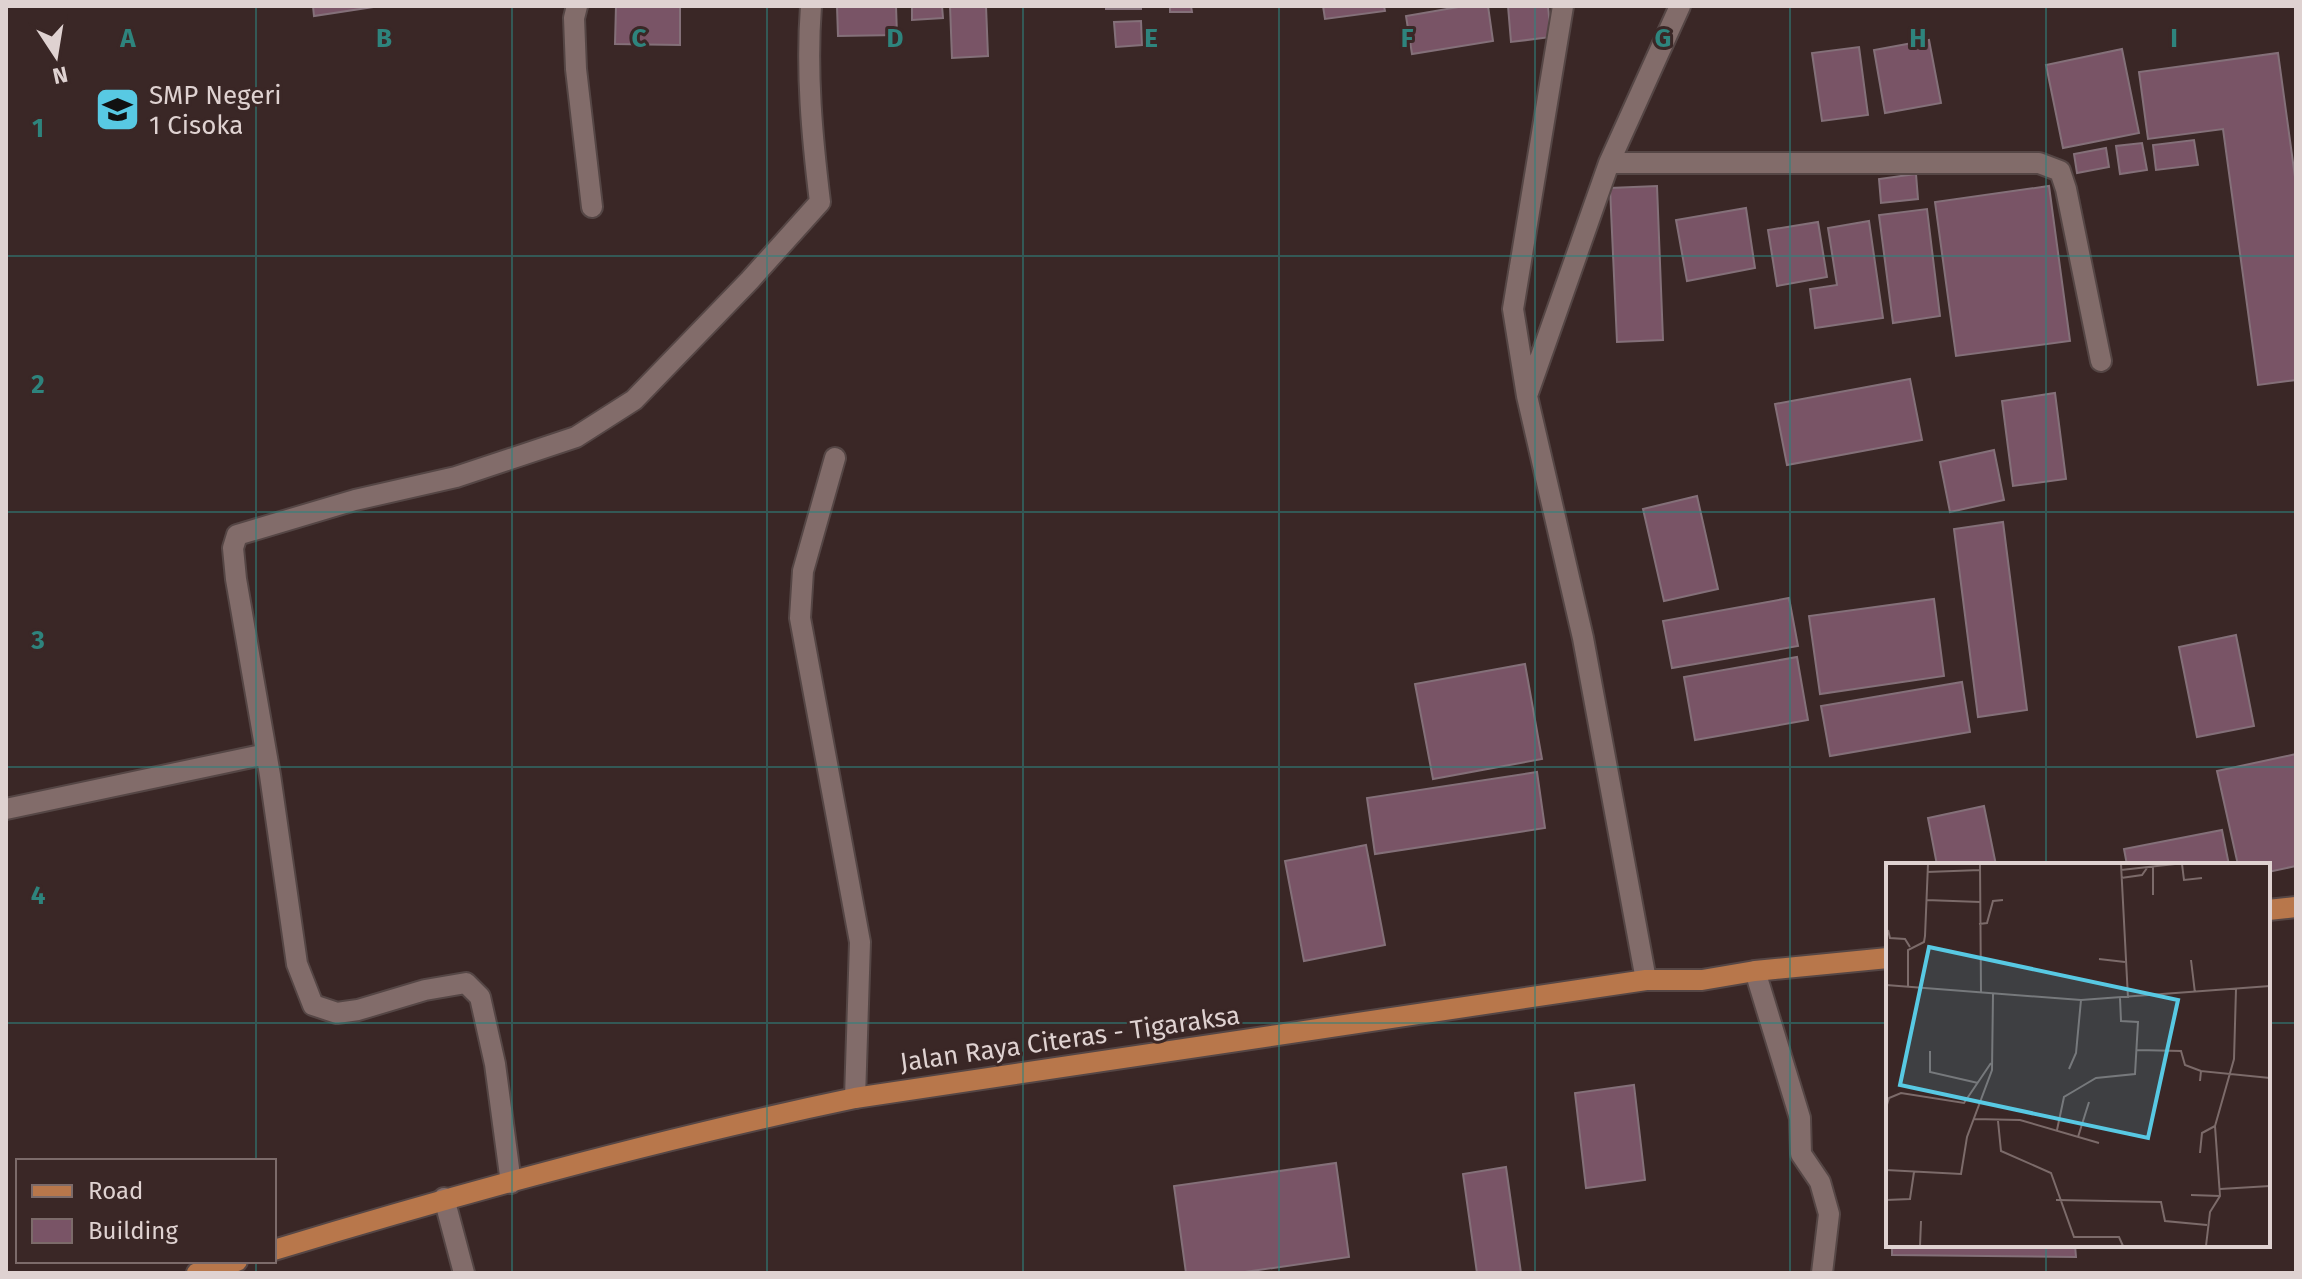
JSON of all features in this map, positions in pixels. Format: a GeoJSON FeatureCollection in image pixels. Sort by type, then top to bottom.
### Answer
{"type":"FeatureCollection","features":[{"type":"Feature","properties":{"kind":"main road"},"geometry":{"type":"LineString","coordinates":[[2270,910],[2296,907]]}},
{"type":"Feature","properties":{"kind":"main road","name":"Jalan Raya Citeras - Tigaraksa"},"geometry":{"type":"LineString","coordinates":[[276,1249],[444,1198],[758,1118],[855,1098],[1646,980],[1702,980],[1755,971],[1886,958]]}},
{"type":"Feature","properties":{"kind":"main road"},"geometry":{"type":"LineString","coordinates":[[197,1273],[230,1263]]}},
{"type":"Feature","properties":{"kind":"street"},"geometry":{"type":"LineString","coordinates":[[577,6],[574,18],[576,69],[592,207]]}},
{"type":"Feature","properties":{"kind":"street"},"geometry":{"type":"LineString","coordinates":[[511,1183],[492,1051],[480,997],[466,983],[425,990],[347,1012],[337,1013],[313,1005],[297,964],[233,548],[237,535],[355,500],[456,477],[576,437],[634,400],[820,202],[812,136],[811,6]]}},
{"type":"Feature","properties":{"kind":"street"},"geometry":{"type":"LineString","coordinates":[[1563,6],[1513,309],[1527,396],[1583,638],[1646,980]]}},
{"type":"Feature","properties":{"kind":"street"},"geometry":{"type":"LineString","coordinates":[[1527,396],[1609,163],[1680,6]]}},
{"type":"Feature","properties":{"kind":"street"},"geometry":{"type":"LineString","coordinates":[[1609,163],[2039,163],[2060,171],[2101,361]]}},
{"type":"Feature","properties":{"kind":"street"},"geometry":{"type":"LineString","coordinates":[[835,458],[803,571],[800,618],[860,942],[855,1098]]}},
{"type":"Feature","properties":{"kind":"street"},"geometry":{"type":"LineString","coordinates":[[6,809],[266,754]]}},
{"type":"Feature","properties":{"kind":"street"},"geometry":{"type":"LineString","coordinates":[[1755,971],[1800,1118],[1801,1154],[1820,1182],[1829,1214],[1822,1273]]}},
{"type":"Feature","properties":{"kind":"street"},"geometry":{"type":"LineString","coordinates":[[444,1198],[464,1273]]}},
{"type":"Feature","properties":{"kind":"building"},"geometry":{"type":"Polygon","coordinates":[[[313,6],[380,6],[314,16],[313,6]]]}},
{"type":"Feature","properties":{"kind":"building"},"geometry":{"type":"Polygon","coordinates":[[[616,6],[680,6],[680,45],[615,44],[616,6]]]}},
{"type":"Feature","properties":{"kind":"building"},"geometry":{"type":"Polygon","coordinates":[[[837,6],[896,6],[897,35],[838,36],[837,6]]]}},
{"type":"Feature","properties":{"kind":"building"},"geometry":{"type":"Polygon","coordinates":[[[912,6],[942,6],[943,18],[912,20],[912,6]]]}},
{"type":"Feature","properties":{"kind":"building"},"geometry":{"type":"Polygon","coordinates":[[[950,6],[986,6],[988,56],[952,58],[950,6]]]}},
{"type":"Feature","properties":{"kind":"building"},"geometry":{"type":"Polygon","coordinates":[[[1106,6],[1141,6],[1141,9],[1106,9],[1106,6]]]}},
{"type":"Feature","properties":{"kind":"building"},"geometry":{"type":"Polygon","coordinates":[[[1170,6],[1191,6],[1192,12],[1170,12],[1170,6]]]}},
{"type":"Feature","properties":{"kind":"building"},"geometry":{"type":"Polygon","coordinates":[[[1323,6],[1384,6],[1385,11],[1325,19],[1323,6]]]}},
{"type":"Feature","properties":{"kind":"building"},"geometry":{"type":"Polygon","coordinates":[[[1464,6],[1488,6],[1493,41],[1412,54],[1406,16],[1464,6]]]}},
{"type":"Feature","properties":{"kind":"building"},"geometry":{"type":"Polygon","coordinates":[[[1508,6],[1548,6],[1551,37],[1511,42],[1508,6]]]}},
{"type":"Feature","properties":{"kind":"building"},"geometry":{"type":"Polygon","coordinates":[[[1141,21],[1142,45],[1116,47],[1114,22],[1141,21]]]}},
{"type":"Feature","properties":{"kind":"building"},"geometry":{"type":"Polygon","coordinates":[[[1929,40],[1941,103],[1885,113],[1874,50],[1929,40]]]}},
{"type":"Feature","properties":{"kind":"building"},"geometry":{"type":"Polygon","coordinates":[[[1859,47],[1868,115],[1822,121],[1812,53],[1859,47]]]}},
{"type":"Feature","properties":{"kind":"building"},"geometry":{"type":"Polygon","coordinates":[[[2122,49],[2139,133],[2063,148],[2046,65],[2122,49]]]}},
{"type":"Feature","properties":{"kind":"building"},"geometry":{"type":"Polygon","coordinates":[[[2278,53],[2296,184],[2296,380],[2258,385],[2223,129],[2148,139],[2139,72],[2278,53]]]}},
{"type":"Feature","properties":{"kind":"building"},"geometry":{"type":"Polygon","coordinates":[[[2194,140],[2198,165],[2156,170],[2153,145],[2194,140]]]}},
{"type":"Feature","properties":{"kind":"building"},"geometry":{"type":"Polygon","coordinates":[[[2142,143],[2147,170],[2120,174],[2116,146],[2142,143]]]}},
{"type":"Feature","properties":{"kind":"building"},"geometry":{"type":"Polygon","coordinates":[[[2106,148],[2109,167],[2077,173],[2074,154],[2106,148]]]}},
{"type":"Feature","properties":{"kind":"building"},"geometry":{"type":"Polygon","coordinates":[[[1916,174],[1918,199],[1881,203],[1879,179],[1916,174]]]}},
{"type":"Feature","properties":{"kind":"building"},"geometry":{"type":"Polygon","coordinates":[[[1657,186],[1663,340],[1617,342],[1610,188],[1657,186]]]}},
{"type":"Feature","properties":{"kind":"building"},"geometry":{"type":"Polygon","coordinates":[[[2049,186],[2070,341],[1956,356],[1935,202],[2049,186]]]}},
{"type":"Feature","properties":{"kind":"building"},"geometry":{"type":"Polygon","coordinates":[[[1746,208],[1755,268],[1687,281],[1676,220],[1746,208]]]}},
{"type":"Feature","properties":{"kind":"building"},"geometry":{"type":"Polygon","coordinates":[[[1927,209],[1940,316],[1893,323],[1879,215],[1927,209]]]}},
{"type":"Feature","properties":{"kind":"building"},"geometry":{"type":"Polygon","coordinates":[[[1869,221],[1883,318],[1815,328],[1810,289],[1837,285],[1828,228],[1869,221]]]}},
{"type":"Feature","properties":{"kind":"building"},"geometry":{"type":"Polygon","coordinates":[[[1818,222],[1827,277],[1777,286],[1768,230],[1818,222]]]}},
{"type":"Feature","properties":{"kind":"building"},"geometry":{"type":"Polygon","coordinates":[[[1910,379],[1922,440],[1787,465],[1775,404],[1910,379]]]}},
{"type":"Feature","properties":{"kind":"building"},"geometry":{"type":"Polygon","coordinates":[[[2055,393],[2066,479],[2013,486],[2002,401],[2055,393]]]}},
{"type":"Feature","properties":{"kind":"building"},"geometry":{"type":"Polygon","coordinates":[[[1994,450],[2004,500],[1950,512],[1940,462],[1994,450]]]}},
{"type":"Feature","properties":{"kind":"building"},"geometry":{"type":"Polygon","coordinates":[[[1697,496],[1718,589],[1664,601],[1643,509],[1697,496]]]}},
{"type":"Feature","properties":{"kind":"building"},"geometry":{"type":"Polygon","coordinates":[[[2003,522],[2027,710],[1978,717],[1954,529],[2003,522]]]}},
{"type":"Feature","properties":{"kind":"building"},"geometry":{"type":"Polygon","coordinates":[[[1789,598],[1798,646],[1672,668],[1663,621],[1789,598]]]}},
{"type":"Feature","properties":{"kind":"building"},"geometry":{"type":"Polygon","coordinates":[[[1934,599],[1944,676],[1820,694],[1809,616],[1934,599]]]}},
{"type":"Feature","properties":{"kind":"building"},"geometry":{"type":"Polygon","coordinates":[[[2236,635],[2254,726],[2197,737],[2179,647],[2236,635]]]}},
{"type":"Feature","properties":{"kind":"building"},"geometry":{"type":"Polygon","coordinates":[[[1797,657],[1808,720],[1695,740],[1684,677],[1797,657]]]}},
{"type":"Feature","properties":{"kind":"building"},"geometry":{"type":"Polygon","coordinates":[[[1525,664],[1542,759],[1433,779],[1415,684],[1525,664]]]}},
{"type":"Feature","properties":{"kind":"building"},"geometry":{"type":"Polygon","coordinates":[[[1962,682],[1970,732],[1830,756],[1821,706],[1962,682]]]}},
{"type":"Feature","properties":{"kind":"building"},"geometry":{"type":"Polygon","coordinates":[[[2296,754],[2296,866],[2270,872],[2270,863],[2238,863],[2217,771],[2296,754]]]}},
{"type":"Feature","properties":{"kind":"building"},"geometry":{"type":"Polygon","coordinates":[[[1537,772],[1545,828],[1375,854],[1367,798],[1537,772]]]}},
{"type":"Feature","properties":{"kind":"building"},"geometry":{"type":"Polygon","coordinates":[[[1984,806],[1996,863],[1937,863],[1928,818],[1984,806]]]}},
{"type":"Feature","properties":{"kind":"building"},"geometry":{"type":"Polygon","coordinates":[[[2222,830],[2229,863],[2127,863],[2124,849],[2222,830]]]}},
{"type":"Feature","properties":{"kind":"building"},"geometry":{"type":"Polygon","coordinates":[[[1366,845],[1385,945],[1304,961],[1285,861],[1366,845]]]}},
{"type":"Feature","properties":{"kind":"building"},"geometry":{"type":"Polygon","coordinates":[[[1634,1085],[1645,1180],[1586,1188],[1575,1093],[1634,1085]]]}},
{"type":"Feature","properties":{"kind":"building"},"geometry":{"type":"Polygon","coordinates":[[[1336,1163],[1349,1257],[1238,1273],[1186,1273],[1174,1186],[1336,1163]]]}},
{"type":"Feature","properties":{"kind":"building"},"geometry":{"type":"Polygon","coordinates":[[[1506,1167],[1521,1273],[1477,1273],[1463,1174],[1506,1167]]]}},
{"type":"Feature","properties":{"kind":"building"},"geometry":{"type":"Polygon","coordinates":[[[1892,1247],[2075,1247],[2076,1257],[1892,1255],[1892,1247]]]}},
{"type":"Feature","properties":{"kind":"place","name":"SMP Negeri 1 Cisoka"},"geometry":{"type":"Point","coordinates":[118,110]}}]}
